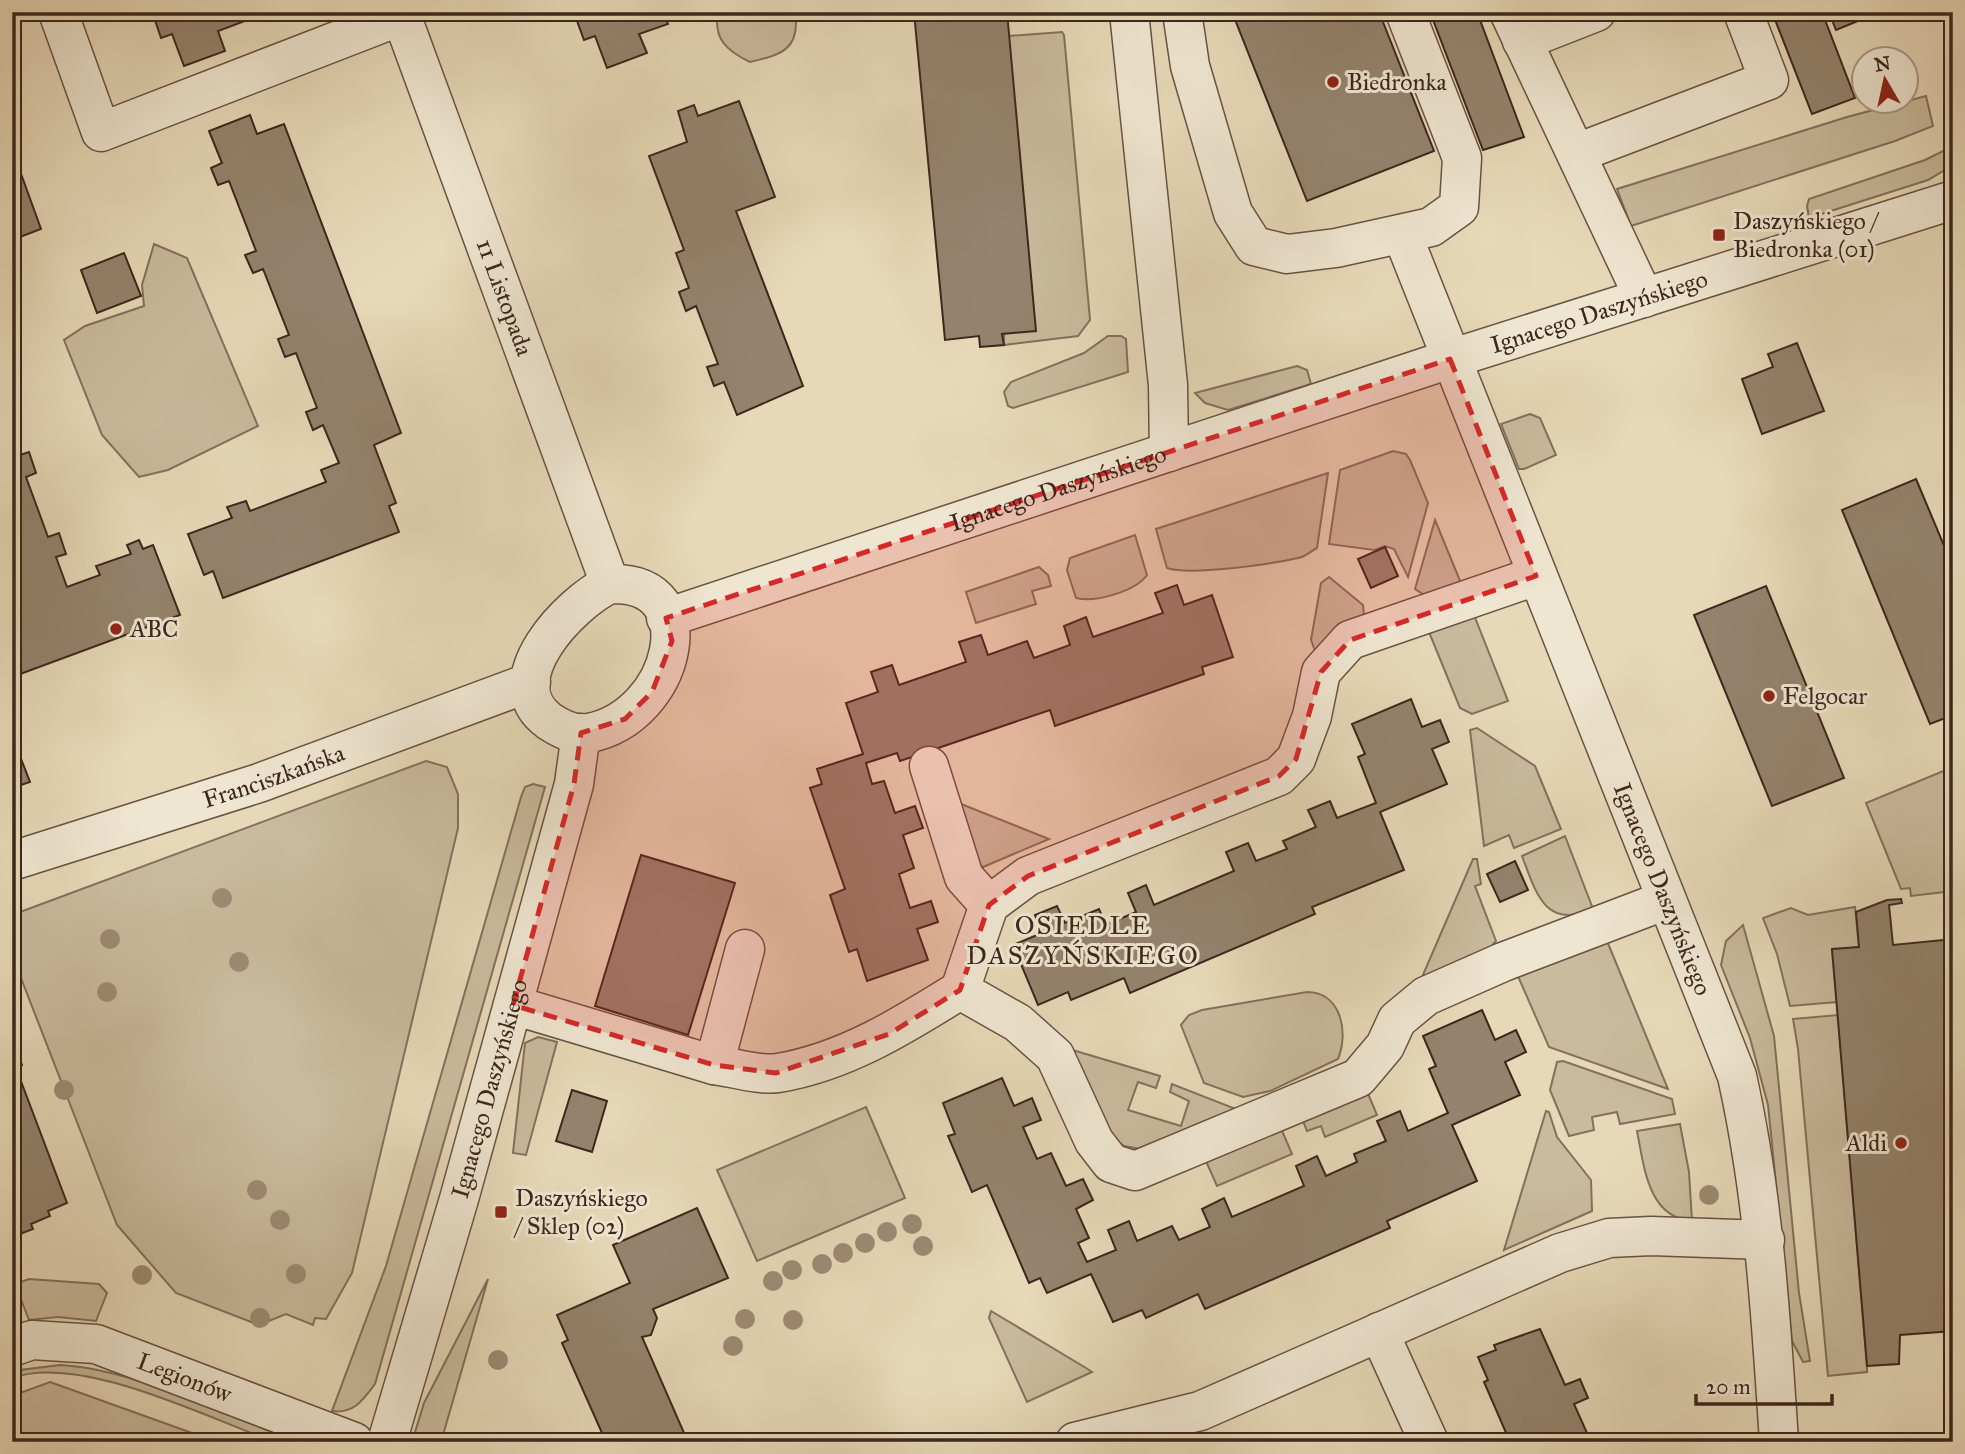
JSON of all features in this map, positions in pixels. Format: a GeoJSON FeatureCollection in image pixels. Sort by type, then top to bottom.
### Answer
{"type":"FeatureCollection","features":[{"type":"Feature","properties":{"kind":"street"},"geometry":{"type":"LineString","coordinates":[[58,12],[101,132],[401,14]]}},
{"type":"Feature","properties":{"kind":"street"},"geometry":{"type":"LineString","coordinates":[[1129,12],[1168,384],[1169,452]]}},
{"type":"Feature","properties":{"kind":"street"},"geometry":{"type":"LineString","coordinates":[[1182,12],[1190,66],[1233,213],[1254,246],[1287,254],[1336,248],[1431,227],[1459,207],[1462,158],[1405,12]]}},
{"type":"Feature","properties":{"kind":"street"},"geometry":{"type":"LineString","coordinates":[[1596,12],[1516,27],[1644,298]]}},
{"type":"Feature","properties":{"kind":"street"},"geometry":{"type":"LineString","coordinates":[[1577,153],[1769,79],[1743,12]]}},
{"type":"Feature","properties":{"kind":"street","name":"11 Listopada"},"geometry":{"type":"LineString","coordinates":[[401,14],[610,584]]}},
{"type":"Feature","properties":{"kind":"street","name":"Ignacego Daszyńskiego"},"geometry":{"type":"LineString","coordinates":[[666,618],[1450,359],[1952,200]]}},
{"type":"Feature","properties":{"kind":"street"},"geometry":{"type":"LineString","coordinates":[[1402,234],[1450,359]]}},
{"type":"Feature","properties":{"kind":"street","name":"Ignacego Daszyńskiego"},"geometry":{"type":"LineString","coordinates":[[1450,359],[1737,1076],[1754,1150],[1765,1240],[1779,1442]]}},
{"type":"Feature","properties":{"kind":"street"},"geometry":{"type":"LineString","coordinates":[[513,1004],[714,1065],[776,1073],[824,1060],[889,1034],[960,990],[989,905],[1028,876],[1279,776],[1296,759],[1312,716],[1321,672],[1350,640],[1536,576]]}},
{"type":"Feature","properties":{"kind":"street"},"geometry":{"type":"LineString","coordinates":[[610,584],[640,587],[659,601],[666,618],[672,641],[652,692],[641,706],[625,719],[608,727],[581,733],[564,731],[545,718],[534,699],[531,682],[536,660],[554,630],[578,604],[610,584]]}},
{"type":"Feature","properties":{"kind":"street","name":"Franciszkańska"},"geometry":{"type":"LineString","coordinates":[[12,861],[259,783],[531,682]]}},
{"type":"Feature","properties":{"kind":"street","name":"Ignacego Daszyńskiego"},"geometry":{"type":"LineString","coordinates":[[387,1442],[574,784],[581,733]]}},
{"type":"Feature","properties":{"kind":"street"},"geometry":{"type":"LineString","coordinates":[[929,766],[964,877],[989,905]]}},
{"type":"Feature","properties":{"kind":"street"},"geometry":{"type":"LineString","coordinates":[[960,990],[1018,1023],[1055,1056],[1094,1141],[1111,1163],[1135,1171],[1358,1078],[1385,1046],[1397,1020],[1426,996],[1503,962],[1666,900]]}},
{"type":"Feature","properties":{"kind":"street"},"geometry":{"type":"LineString","coordinates":[[714,1065],[745,949]]}},
{"type":"Feature","properties":{"kind":"street"},"geometry":{"type":"LineString","coordinates":[[1075,1442],[1193,1414],[1560,1253],[1609,1238],[1651,1236],[1765,1240]]}},
{"type":"Feature","properties":{"kind":"street"},"geometry":{"type":"LineString","coordinates":[[1379,1332],[1429,1442]]}},
{"type":"Feature","properties":{"kind":"street","name":"Legionów"},"geometry":{"type":"LineString","coordinates":[[12,1347],[32,1340],[96,1344],[354,1442]]}},
{"type":"Feature","properties":{"kind":"highlighted area"},"geometry":{"type":"Polygon","coordinates":[[[1450,359],[1536,576],[1350,640],[1321,672],[1296,759],[1279,776],[1028,876],[989,905],[960,990],[889,1034],[776,1073],[714,1065],[513,1005],[574,784],[581,733],[625,719],[652,692],[672,641],[666,618],[1450,359]]]}},
{"type":"Feature","properties":{"kind":"shaded area"},"geometry":{"type":"Polygon","coordinates":[[[718,12],[795,12],[795,35],[786,49],[771,57],[750,62],[723,43],[718,30],[718,12]]]}},
{"type":"Feature","properties":{"kind":"shaded area"},"geometry":{"type":"Polygon","coordinates":[[[1062,32],[1090,320],[1078,336],[1004,345],[1009,36],[1062,32]]]}},
{"type":"Feature","properties":{"kind":"shaded area"},"geometry":{"type":"Polygon","coordinates":[[[1926,96],[1933,126],[1895,141],[1631,226],[1617,189],[1851,116],[1920,116],[1920,98],[1926,96]]]}},
{"type":"Feature","properties":{"kind":"shaded area"},"geometry":{"type":"Polygon","coordinates":[[[1953,146],[1953,165],[1928,180],[1809,218],[1809,199],[1925,160],[1953,146]]]}},
{"type":"Feature","properties":{"kind":"shaded area"},"geometry":{"type":"Polygon","coordinates":[[[154,244],[187,258],[258,426],[168,470],[139,477],[102,435],[64,340],[85,326],[144,306],[142,285],[154,244]]]}},
{"type":"Feature","properties":{"kind":"shaded area"},"geometry":{"type":"Polygon","coordinates":[[[1108,336],[1121,336],[1126,339],[1128,372],[1013,408],[1008,406],[1004,392],[1011,382],[1084,353],[1108,336]]]}},
{"type":"Feature","properties":{"kind":"shaded area"},"geometry":{"type":"Polygon","coordinates":[[[1297,366],[1307,370],[1311,384],[1228,410],[1205,403],[1195,393],[1297,366]]]}},
{"type":"Feature","properties":{"kind":"shaded area"},"geometry":{"type":"Polygon","coordinates":[[[1530,414],[1540,418],[1556,455],[1519,469],[1501,424],[1530,414]]]}},
{"type":"Feature","properties":{"kind":"shaded area"},"geometry":{"type":"Polygon","coordinates":[[[1393,451],[1406,454],[1428,503],[1408,577],[1394,549],[1385,546],[1374,550],[1329,544],[1340,470],[1393,451]]]}},
{"type":"Feature","properties":{"kind":"shaded area"},"geometry":{"type":"Polygon","coordinates":[[[1328,473],[1317,548],[1306,555],[1231,568],[1194,571],[1167,568],[1156,529],[1328,473]]]}},
{"type":"Feature","properties":{"kind":"shaded area"},"geometry":{"type":"Polygon","coordinates":[[[1435,520],[1463,588],[1426,596],[1415,589],[1435,520]]]}},
{"type":"Feature","properties":{"kind":"shaded area"},"geometry":{"type":"Polygon","coordinates":[[[1135,535],[1147,575],[1142,581],[1125,591],[1104,597],[1076,598],[1067,570],[1070,558],[1135,535]]]}},
{"type":"Feature","properties":{"kind":"shaded area"},"geometry":{"type":"Polygon","coordinates":[[[1039,567],[1048,575],[1051,586],[1032,591],[1036,604],[976,623],[966,592],[1039,567]]]}},
{"type":"Feature","properties":{"kind":"shaded area"},"geometry":{"type":"Polygon","coordinates":[[[1329,577],[1363,605],[1364,616],[1315,651],[1311,640],[1321,583],[1329,577]]]}},
{"type":"Feature","properties":{"kind":"shaded area"},"geometry":{"type":"Polygon","coordinates":[[[1474,615],[1508,701],[1472,714],[1460,708],[1429,632],[1474,615]]]}},
{"type":"Feature","properties":{"kind":"shaded area"},"geometry":{"type":"Polygon","coordinates":[[[1477,728],[1535,766],[1561,829],[1514,848],[1509,835],[1484,846],[1470,730],[1477,728]]]}},
{"type":"Feature","properties":{"kind":"shaded area"},"geometry":{"type":"Polygon","coordinates":[[[426,761],[447,767],[458,794],[458,828],[352,1273],[326,1319],[315,1318],[313,1325],[286,1314],[259,1325],[176,1293],[117,1225],[12,955],[12,915],[426,761]]]}},
{"type":"Feature","properties":{"kind":"shaded area"},"geometry":{"type":"Polygon","coordinates":[[[1953,767],[1953,891],[1911,896],[1910,888],[1901,889],[1866,803],[1953,767]]]}},
{"type":"Feature","properties":{"kind":"shaded area"},"geometry":{"type":"Polygon","coordinates":[[[533,784],[545,787],[375,1384],[352,1408],[332,1411],[386,1266],[521,797],[525,787],[533,784]]]}},
{"type":"Feature","properties":{"kind":"shaded area"},"geometry":{"type":"Polygon","coordinates":[[[956,802],[1049,839],[983,867],[974,861],[956,802]]]}},
{"type":"Feature","properties":{"kind":"shaded area"},"geometry":{"type":"Polygon","coordinates":[[[1565,836],[1593,909],[1564,915],[1553,911],[1538,895],[1522,856],[1565,836]]]}},
{"type":"Feature","properties":{"kind":"shaded area"},"geometry":{"type":"Polygon","coordinates":[[[1473,859],[1477,859],[1481,884],[1475,886],[1496,941],[1482,957],[1419,984],[1473,859]]]}},
{"type":"Feature","properties":{"kind":"shaded area"},"geometry":{"type":"Polygon","coordinates":[[[1855,907],[1859,947],[1832,950],[1837,1002],[1790,1006],[1777,954],[1763,918],[1791,908],[1808,915],[1855,907]]]}},
{"type":"Feature","properties":{"kind":"shaded area"},"geometry":{"type":"Polygon","coordinates":[[[1743,925],[1774,1036],[1799,1293],[1810,1361],[1803,1362],[1792,1341],[1768,1105],[1750,1038],[1721,965],[1726,941],[1743,925]]]}},
{"type":"Feature","properties":{"kind":"shaded area"},"geometry":{"type":"Polygon","coordinates":[[[1607,941],[1668,1089],[1549,1047],[1517,974],[1607,941]]]}},
{"type":"Feature","properties":{"kind":"shaded area"},"geometry":{"type":"Polygon","coordinates":[[[1307,992],[1319,994],[1335,1006],[1343,1037],[1338,1059],[1270,1091],[1243,1097],[1204,1083],[1181,1025],[1189,1015],[1202,1010],[1307,992]]]}},
{"type":"Feature","properties":{"kind":"shaded area"},"geometry":{"type":"Polygon","coordinates":[[[1838,1015],[1867,1372],[1828,1376],[1793,1019],[1838,1015]]]}},
{"type":"Feature","properties":{"kind":"shaded area"},"geometry":{"type":"Polygon","coordinates":[[[538,1037],[557,1042],[526,1155],[513,1153],[525,1043],[538,1037]]]}},
{"type":"Feature","properties":{"kind":"shaded area"},"geometry":{"type":"Polygon","coordinates":[[[1069,1049],[1160,1076],[1156,1088],[1138,1082],[1128,1110],[1181,1126],[1189,1101],[1170,1092],[1172,1084],[1241,1111],[1146,1150],[1124,1146],[1112,1137],[1069,1049]]]}},
{"type":"Feature","properties":{"kind":"shaded area"},"geometry":{"type":"Polygon","coordinates":[[[1563,1061],[1672,1099],[1675,1114],[1620,1124],[1617,1112],[1592,1117],[1594,1130],[1569,1136],[1550,1090],[1557,1062],[1563,1061]]]}},
{"type":"Feature","properties":{"kind":"shaded area"},"geometry":{"type":"Polygon","coordinates":[[[1366,1089],[1377,1115],[1325,1137],[1321,1126],[1307,1131],[1301,1116],[1366,1089]]]}},
{"type":"Feature","properties":{"kind":"shaded area"},"geometry":{"type":"Polygon","coordinates":[[[866,1107],[905,1198],[757,1261],[717,1170],[866,1107]]]}},
{"type":"Feature","properties":{"kind":"shaded area"},"geometry":{"type":"Polygon","coordinates":[[[1546,1111],[1549,1112],[1557,1137],[1591,1180],[1592,1211],[1504,1250],[1546,1111]]]}},
{"type":"Feature","properties":{"kind":"shaded area"},"geometry":{"type":"Polygon","coordinates":[[[1680,1124],[1689,1172],[1692,1221],[1677,1218],[1666,1211],[1657,1200],[1646,1174],[1637,1131],[1680,1124]]]}},
{"type":"Feature","properties":{"kind":"shaded area"},"geometry":{"type":"Polygon","coordinates":[[[1280,1126],[1292,1154],[1217,1186],[1205,1159],[1280,1126]]]}},
{"type":"Feature","properties":{"kind":"shaded area"},"geometry":{"type":"Polygon","coordinates":[[[29,1279],[99,1284],[107,1293],[96,1321],[58,1317],[29,1320],[15,1284],[29,1279]]]}},
{"type":"Feature","properties":{"kind":"shaded area"},"geometry":{"type":"Polygon","coordinates":[[[488,1279],[441,1442],[412,1442],[424,1403],[488,1279]]]}},
{"type":"Feature","properties":{"kind":"shaded area"},"geometry":{"type":"Polygon","coordinates":[[[991,1311],[1092,1372],[1027,1402],[989,1318],[991,1311]]]}},
{"type":"Feature","properties":{"kind":"shaded area"},"geometry":{"type":"Polygon","coordinates":[[[60,1365],[112,1373],[140,1381],[273,1432],[264,1438],[174,1402],[104,1380],[70,1374],[39,1373],[12,1378],[12,1371],[60,1365]]]}},
{"type":"Feature","properties":{"kind":"shaded area"},"geometry":{"type":"Polygon","coordinates":[[[50,1382],[217,1442],[12,1442],[12,1396],[50,1382]]]}},
{"type":"Feature","properties":{"kind":"building"},"geometry":{"type":"Polygon","coordinates":[[[164,12],[242,12],[245,21],[218,31],[225,51],[184,66],[172,34],[161,38],[155,20],[165,16],[164,12]]]}},
{"type":"Feature","properties":{"kind":"building"},"geometry":{"type":"Polygon","coordinates":[[[586,12],[663,12],[668,24],[639,34],[647,53],[607,68],[595,36],[584,40],[577,21],[588,18],[586,12]]]}},
{"type":"Feature","properties":{"kind":"building"},"geometry":{"type":"Polygon","coordinates":[[[914,12],[1007,12],[1036,331],[1002,334],[1004,345],[980,347],[979,336],[945,340],[914,12]]]}},
{"type":"Feature","properties":{"kind":"building","name":"Biedronka"},"geometry":{"type":"Polygon","coordinates":[[[1232,12],[1379,12],[1434,151],[1307,201],[1232,12]]]}},
{"type":"Feature","properties":{"kind":"building"},"geometry":{"type":"Polygon","coordinates":[[[1430,12],[1477,12],[1524,137],[1483,150],[1430,12]]]}},
{"type":"Feature","properties":{"kind":"building"},"geometry":{"type":"Polygon","coordinates":[[[1772,12],[1822,12],[1850,85],[1850,100],[1812,114],[1772,12]]]}},
{"type":"Feature","properties":{"kind":"building"},"geometry":{"type":"Polygon","coordinates":[[[1829,12],[1880,12],[1836,30],[1829,12]]]}},
{"type":"Feature","properties":{"kind":"building"},"geometry":{"type":"Polygon","coordinates":[[[739,101],[775,197],[736,211],[803,386],[737,415],[724,382],[714,386],[707,367],[718,364],[696,306],[686,311],[679,292],[689,288],[676,253],[684,250],[649,156],[687,142],[678,111],[694,105],[698,116],[739,101]]]}},
{"type":"Feature","properties":{"kind":"building"},"geometry":{"type":"Polygon","coordinates":[[[250,115],[257,134],[284,124],[401,433],[374,445],[396,503],[389,506],[399,532],[223,598],[213,571],[204,575],[188,534],[232,518],[227,507],[246,501],[250,511],[326,482],[321,470],[339,463],[323,425],[313,430],[306,412],[317,408],[296,353],[285,357],[278,339],[289,335],[263,269],[253,273],[245,255],[256,251],[229,181],[218,185],[211,168],[222,163],[209,131],[250,115]]]}},
{"type":"Feature","properties":{"kind":"building"},"geometry":{"type":"Polygon","coordinates":[[[16,160],[41,229],[12,240],[12,162],[16,160]]]}},
{"type":"Feature","properties":{"kind":"building"},"geometry":{"type":"Polygon","coordinates":[[[124,253],[141,296],[97,313],[81,270],[124,253]]]}},
{"type":"Feature","properties":{"kind":"building"},"geometry":{"type":"Polygon","coordinates":[[[1797,343],[1824,411],[1762,434],[1742,379],[1773,367],[1768,354],[1797,343]]]}},
{"type":"Feature","properties":{"kind":"building"},"geometry":{"type":"Polygon","coordinates":[[[12,442],[17,456],[29,452],[36,473],[26,477],[48,537],[59,533],[66,554],[56,557],[67,587],[100,575],[96,566],[131,554],[127,545],[139,540],[143,549],[153,545],[180,615],[12,677],[12,442]]]}},
{"type":"Feature","properties":{"kind":"building"},"geometry":{"type":"Polygon","coordinates":[[[1916,479],[1953,567],[1953,715],[1930,724],[1842,510],[1916,479]]]}},
{"type":"Feature","properties":{"kind":"building"},"geometry":{"type":"Polygon","coordinates":[[[1385,547],[1398,576],[1371,588],[1358,559],[1385,547]]]}},
{"type":"Feature","properties":{"kind":"building"},"geometry":{"type":"Polygon","coordinates":[[[1177,585],[1184,605],[1212,595],[1233,657],[1202,667],[1204,674],[1055,726],[1050,710],[900,761],[897,753],[866,763],[872,784],[884,781],[895,813],[915,806],[923,828],[903,835],[914,868],[899,874],[910,908],[931,901],[938,922],[917,929],[928,960],[867,981],[857,949],[849,952],[830,895],[845,889],[810,788],[822,784],[817,769],[863,754],[846,703],[878,692],[871,672],[892,665],[899,685],[966,662],[959,642],[981,635],[988,655],[1027,641],[1034,658],[1070,645],[1064,626],[1086,617],[1093,637],[1163,613],[1155,593],[1177,585]]]}},
{"type":"Feature","properties":{"kind":"building","name":"Felgocar"},"geometry":{"type":"Polygon","coordinates":[[[1766,586],[1844,778],[1772,806],[1694,615],[1766,586]]]}},
{"type":"Feature","properties":{"kind":"building"},"geometry":{"type":"Polygon","coordinates":[[[1411,699],[1422,727],[1440,720],[1449,742],[1432,749],[1447,784],[1380,812],[1404,870],[1312,907],[1315,914],[1130,993],[1124,978],[1071,1000],[1068,992],[1038,1005],[1013,945],[1042,933],[1035,915],[1057,906],[1065,923],[1099,909],[1106,925],[1136,912],[1128,893],[1146,885],[1154,905],[1234,871],[1226,852],[1248,843],[1256,861],[1287,849],[1283,841],[1316,827],[1308,810],[1330,801],[1337,818],[1376,803],[1358,757],[1365,754],[1352,724],[1411,699]]]}},
{"type":"Feature","properties":{"kind":"building"},"geometry":{"type":"Polygon","coordinates":[[[16,746],[30,782],[12,788],[12,747],[16,746]]]}},
{"type":"Feature","properties":{"kind":"building"},"geometry":{"type":"Polygon","coordinates":[[[641,855],[735,883],[688,1035],[595,1006],[641,855]]]}},
{"type":"Feature","properties":{"kind":"building"},"geometry":{"type":"Polygon","coordinates":[[[1515,861],[1528,890],[1500,902],[1487,874],[1515,861]]]}},
{"type":"Feature","properties":{"kind":"building","name":"Aldi"},"geometry":{"type":"Polygon","coordinates":[[[1901,899],[1902,903],[1889,905],[1893,945],[1953,939],[1953,1331],[1900,1335],[1899,1364],[1867,1366],[1832,949],[1859,947],[1856,912],[1887,900],[1901,899]]]}},
{"type":"Feature","properties":{"kind":"building"},"geometry":{"type":"Polygon","coordinates":[[[1482,1010],[1495,1040],[1516,1030],[1526,1052],[1505,1062],[1520,1095],[1452,1125],[1477,1181],[1387,1221],[1390,1228],[1205,1309],[1198,1294],[1146,1318],[1142,1310],[1113,1322],[1091,1274],[1047,1293],[1040,1278],[1029,1283],[987,1185],[972,1192],[948,1136],[955,1134],[943,1103],[1002,1078],[1014,1106],[1032,1098],[1041,1120],[1023,1127],[1037,1159],[1051,1153],[1066,1186],[1083,1179],[1093,1200],[1076,1209],[1089,1238],[1078,1243],[1087,1262],[1116,1250],[1108,1230],[1129,1221],[1137,1241],[1172,1226],[1179,1240],[1210,1227],[1202,1209],[1224,1198],[1232,1217],[1304,1186],[1296,1166],[1317,1156],[1326,1176],[1357,1162],[1354,1154],[1386,1141],[1377,1121],[1400,1111],[1408,1131],[1448,1113],[1429,1069],[1436,1066],[1423,1036],[1482,1010]]]}},
{"type":"Feature","properties":{"kind":"building"},"geometry":{"type":"Polygon","coordinates":[[[12,1040],[22,1065],[16,1068],[67,1203],[48,1211],[50,1216],[31,1224],[33,1229],[12,1237],[12,1040]]]}},
{"type":"Feature","properties":{"kind":"building"},"geometry":{"type":"Polygon","coordinates":[[[572,1090],[607,1101],[592,1152],[556,1141],[572,1090]]]}},
{"type":"Feature","properties":{"kind":"building"},"geometry":{"type":"Polygon","coordinates":[[[697,1208],[728,1278],[653,1309],[657,1318],[651,1335],[642,1337],[688,1442],[606,1442],[562,1343],[568,1340],[557,1315],[630,1283],[613,1245],[697,1208]]]}},
{"type":"Feature","properties":{"kind":"building"},"geometry":{"type":"Polygon","coordinates":[[[1540,1329],[1565,1385],[1580,1379],[1588,1398],[1574,1404],[1591,1442],[1510,1442],[1484,1382],[1488,1380],[1478,1357],[1496,1350],[1494,1345],[1540,1329]]]}},
{"type":"Feature","properties":{"kind":"place","name":"Biedronka"},"geometry":{"type":"Point","coordinates":[1333,82]}},
{"type":"Feature","properties":{"kind":"place","name":"Daszyńskiego / Biedronka (01)"},"geometry":{"type":"Point","coordinates":[1719,235]}},
{"type":"Feature","properties":{"kind":"place","name":"ABC"},"geometry":{"type":"Point","coordinates":[116,629]}},
{"type":"Feature","properties":{"kind":"place","name":"Felgocar"},"geometry":{"type":"Point","coordinates":[1769,696]}},
{"type":"Feature","properties":{"kind":"place","name":"Aldi"},"geometry":{"type":"Point","coordinates":[1901,1143]}},
{"type":"Feature","properties":{"kind":"place","name":"Daszyńskiego / Sklep (02)"},"geometry":{"type":"Point","coordinates":[501,1212]}},
{"type":"Feature","properties":{"kind":"district","name":"OSIEDLE DASZYŃSKIEGO"},"geometry":{"type":"Point","coordinates":[1083,940]}}]}
